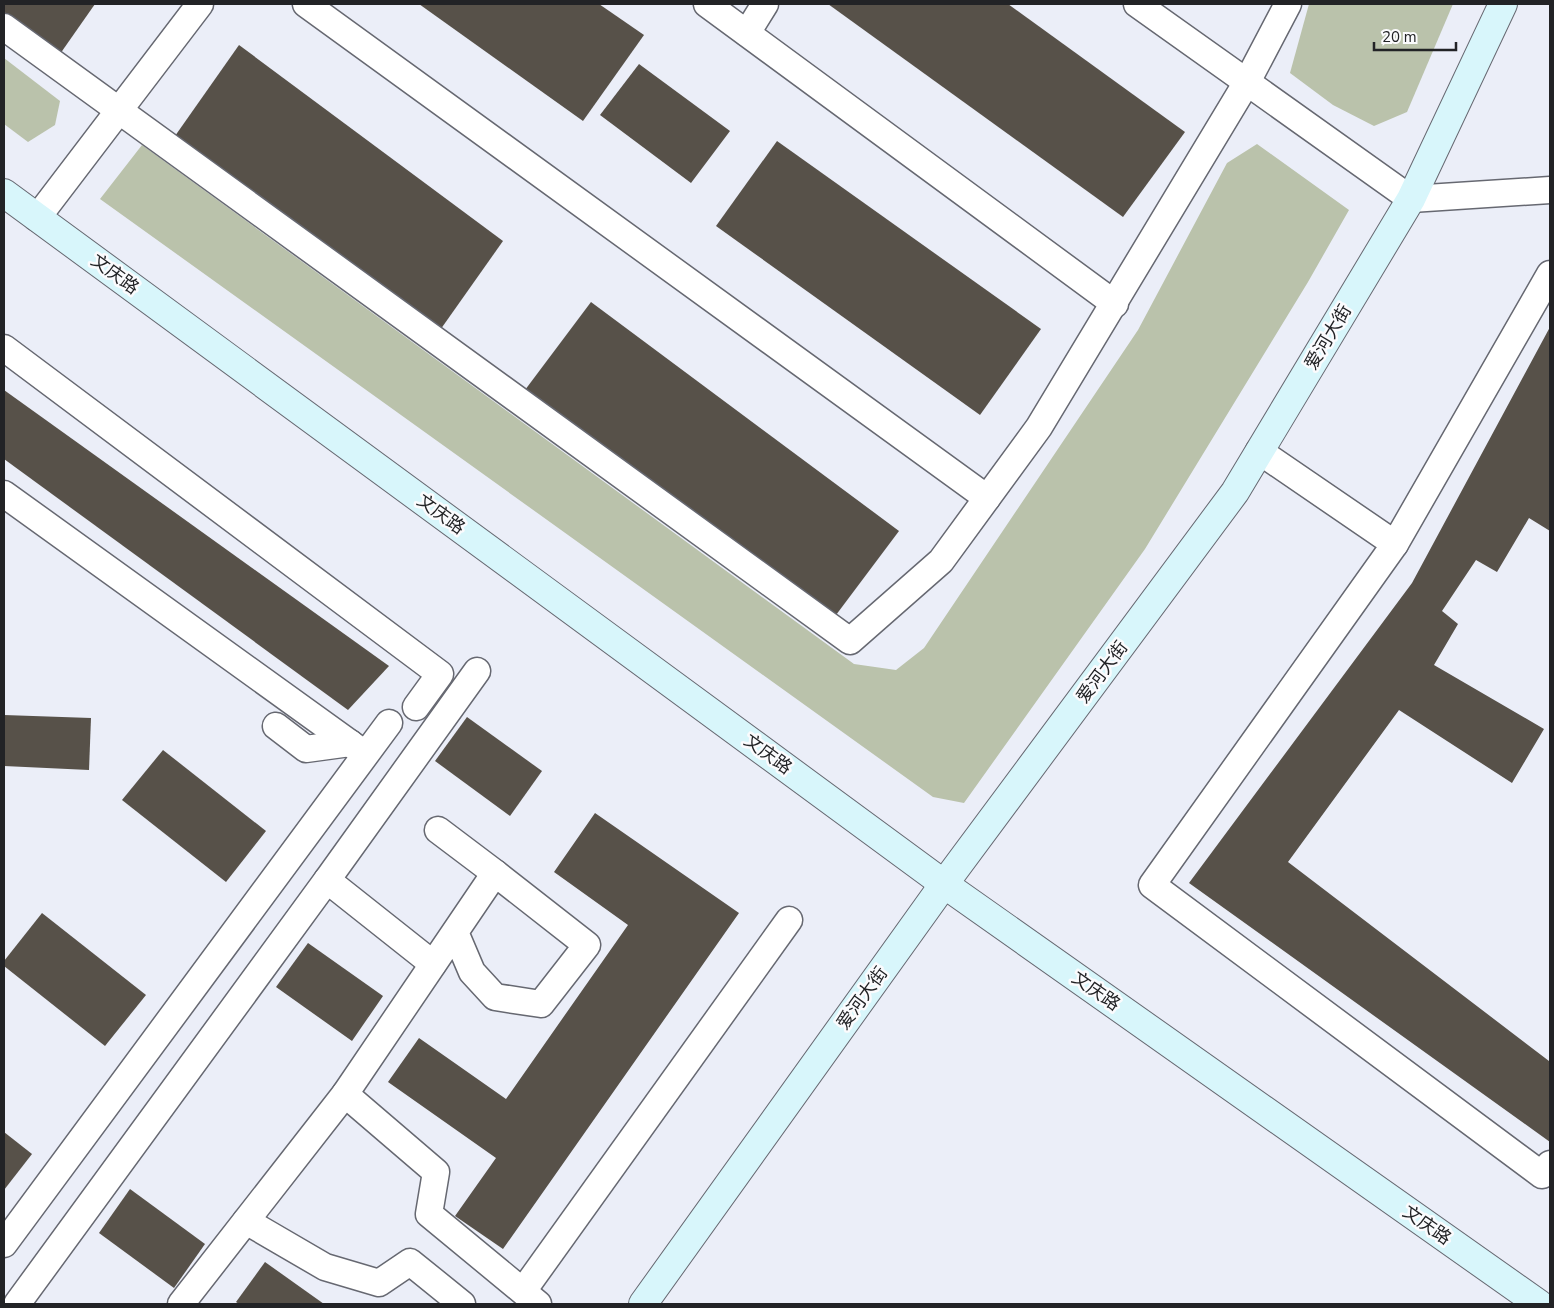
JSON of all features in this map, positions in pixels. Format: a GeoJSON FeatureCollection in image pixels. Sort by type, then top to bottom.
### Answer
{"type":"FeatureCollection","features":[{"type":"Feature","properties":{"kind":"street"},"geometry":{"type":"LineString","coordinates":[[37,218],[200,4]]}},
{"type":"Feature","properties":{"kind":"street"},"geometry":{"type":"LineString","coordinates":[[306,4],[987,498]]}},
{"type":"Feature","properties":{"kind":"street"},"geometry":{"type":"LineString","coordinates":[[707,4],[1115,304]]}},
{"type":"Feature","properties":{"kind":"street"},"geometry":{"type":"LineString","coordinates":[[747,33],[765,4]]}},
{"type":"Feature","properties":{"kind":"street"},"geometry":{"type":"LineString","coordinates":[[1137,4],[1411,199],[1550,190]]}},
{"type":"Feature","properties":{"kind":"street"},"geometry":{"type":"LineString","coordinates":[[4,27],[850,641],[941,560],[1039,427],[1115,304],[1247,82],[1288,4]]}},
{"type":"Feature","properties":{"kind":"street","name":"爱河大街"},"geometry":{"type":"LineString","coordinates":[[643,1304],[944,884],[1235,492],[1411,199],[1503,4]]}},
{"type":"Feature","properties":{"kind":"street","name":"文庆路"},"geometry":{"type":"LineString","coordinates":[[4,193],[944,884],[1539,1304]]}},
{"type":"Feature","properties":{"kind":"street"},"geometry":{"type":"LineString","coordinates":[[1550,274],[1395,544],[1152,885],[1542,1176],[1550,1164]]}},
{"type":"Feature","properties":{"kind":"street"},"geometry":{"type":"LineString","coordinates":[[4,348],[440,674],[416,707]]}},
{"type":"Feature","properties":{"kind":"street"},"geometry":{"type":"LineString","coordinates":[[1259,452],[1395,544]]}},
{"type":"Feature","properties":{"kind":"street"},"geometry":{"type":"LineString","coordinates":[[4,494],[358,749]]}},
{"type":"Feature","properties":{"kind":"street"},"geometry":{"type":"LineString","coordinates":[[17,1304],[327,880],[476,672]]}},
{"type":"Feature","properties":{"kind":"street"},"geometry":{"type":"LineString","coordinates":[[4,1244],[358,749],[390,724]]}},
{"type":"Feature","properties":{"kind":"street"},"geometry":{"type":"LineString","coordinates":[[276,726],[306,749],[358,749]]}},
{"type":"Feature","properties":{"kind":"street"},"geometry":{"type":"LineString","coordinates":[[438,830],[587,945],[541,1004],[495,997],[472,972],[455,932]]}},
{"type":"Feature","properties":{"kind":"street"},"geometry":{"type":"LineString","coordinates":[[182,1304],[345,1094],[495,873]]}},
{"type":"Feature","properties":{"kind":"street"},"geometry":{"type":"LineString","coordinates":[[327,880],[433,964]]}},
{"type":"Feature","properties":{"kind":"street"},"geometry":{"type":"LineString","coordinates":[[345,1094],[436,1172],[430,1214],[530,1298],[789,920]]}},
{"type":"Feature","properties":{"kind":"street"},"geometry":{"type":"LineString","coordinates":[[246,1221],[325,1267],[379,1283],[410,1262],[462,1304]]}},
{"type":"Feature","properties":{"kind":"green space"},"geometry":{"type":"Polygon","coordinates":[[[1309,4],[1453,4],[1407,112],[1374,126],[1333,105],[1290,73],[1309,4]]]}},
{"type":"Feature","properties":{"kind":"green space"},"geometry":{"type":"Polygon","coordinates":[[[4,58],[60,101],[55,125],[28,142],[4,124],[4,58]]]}},
{"type":"Feature","properties":{"kind":"green space"},"geometry":{"type":"Polygon","coordinates":[[[1257,144],[1349,210],[1308,282],[1145,549],[964,803],[933,797],[100,199],[142,145],[854,664],[896,670],[924,648],[1138,330],[1227,163],[1257,144]]]}},
{"type":"Feature","properties":{"kind":"building"},"geometry":{"type":"Polygon","coordinates":[[[4,4],[95,4],[60,54],[4,12],[4,4]]]}},
{"type":"Feature","properties":{"kind":"building"},"geometry":{"type":"Polygon","coordinates":[[[419,4],[599,4],[644,35],[583,121],[419,4]]]}},
{"type":"Feature","properties":{"kind":"building"},"geometry":{"type":"Polygon","coordinates":[[[828,4],[1008,4],[1185,132],[1123,217],[828,4]]]}},
{"type":"Feature","properties":{"kind":"building"},"geometry":{"type":"Polygon","coordinates":[[[239,45],[503,241],[438,333],[175,136],[239,45]]]}},
{"type":"Feature","properties":{"kind":"building"},"geometry":{"type":"Polygon","coordinates":[[[639,64],[730,131],[691,183],[600,115],[639,64]]]}},
{"type":"Feature","properties":{"kind":"building"},"geometry":{"type":"Polygon","coordinates":[[[777,141],[1041,329],[980,415],[716,226],[777,141]]]}},
{"type":"Feature","properties":{"kind":"building"},"geometry":{"type":"Polygon","coordinates":[[[591,302],[899,531],[833,619],[525,390],[591,302]]]}},
{"type":"Feature","properties":{"kind":"building"},"geometry":{"type":"Polygon","coordinates":[[[1550,327],[1550,531],[1529,518],[1497,572],[1476,560],[1442,611],[1458,624],[1434,665],[1544,729],[1512,783],[1399,710],[1288,862],[1549,1061],[1550,1059],[1550,1142],[1189,883],[1412,583],[1550,327]]]}},
{"type":"Feature","properties":{"kind":"building"},"geometry":{"type":"Polygon","coordinates":[[[4,390],[389,666],[348,710],[4,459],[4,390]]]}},
{"type":"Feature","properties":{"kind":"building"},"geometry":{"type":"Polygon","coordinates":[[[4,715],[91,718],[89,770],[4,766],[4,715]]]}},
{"type":"Feature","properties":{"kind":"building"},"geometry":{"type":"Polygon","coordinates":[[[467,717],[542,771],[510,816],[435,761],[467,717]]]}},
{"type":"Feature","properties":{"kind":"building"},"geometry":{"type":"Polygon","coordinates":[[[163,750],[266,831],[226,882],[122,800],[163,750]]]}},
{"type":"Feature","properties":{"kind":"building"},"geometry":{"type":"Polygon","coordinates":[[[595,813],[739,913],[503,1249],[455,1216],[496,1158],[388,1082],[419,1038],[506,1099],[628,925],[554,872],[595,813]]]}},
{"type":"Feature","properties":{"kind":"building"},"geometry":{"type":"Polygon","coordinates":[[[42,913],[146,995],[105,1046],[4,966],[4,961],[42,913]]]}},
{"type":"Feature","properties":{"kind":"building"},"geometry":{"type":"Polygon","coordinates":[[[308,943],[383,996],[352,1041],[276,987],[308,943]]]}},
{"type":"Feature","properties":{"kind":"building"},"geometry":{"type":"Polygon","coordinates":[[[4,1132],[32,1154],[4,1190],[4,1132]]]}},
{"type":"Feature","properties":{"kind":"building"},"geometry":{"type":"Polygon","coordinates":[[[130,1189],[205,1244],[174,1288],[99,1233],[130,1189]]]}},
{"type":"Feature","properties":{"kind":"building"},"geometry":{"type":"Polygon","coordinates":[[[265,1262],[324,1304],[239,1304],[236,1302],[265,1262]]]}}]}
